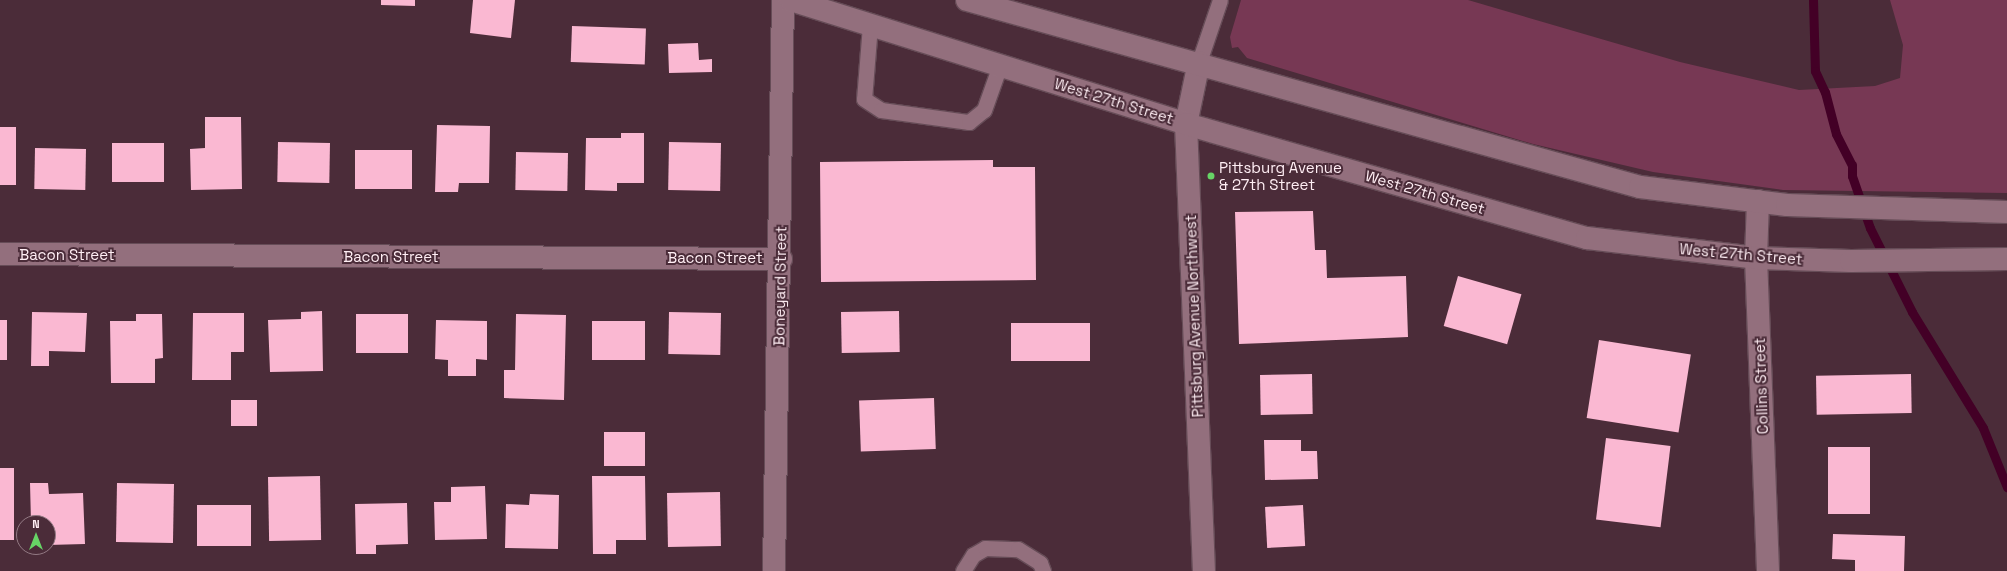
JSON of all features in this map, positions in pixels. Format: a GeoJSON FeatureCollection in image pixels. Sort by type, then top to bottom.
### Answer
{"type":"FeatureCollection","features":[{"type":"Feature","properties":{"kind":"street","name":"Boneyard Street"},"geometry":{"type":"LineString","coordinates":[[774,571],[781,259],[783,0]]}},
{"type":"Feature","properties":{"kind":"street","name":"West 27th Street"},"geometry":{"type":"LineString","coordinates":[[791,0],[1186,124],[1587,238],[1756,258],[1851,261],[2007,259]]}},
{"type":"Feature","properties":{"kind":"street"},"geometry":{"type":"LineString","coordinates":[[967,0],[1198,62],[1640,187],[1758,201],[2007,212]]}},
{"type":"Feature","properties":{"kind":"street","name":"Pittsburg Avenue Northwest"},"geometry":{"type":"LineString","coordinates":[[1198,62],[1186,124],[1204,571]]}},
{"type":"Feature","properties":{"kind":"street","name":"Collins Street"},"geometry":{"type":"LineString","coordinates":[[1758,201],[1756,258],[1768,571]]}},
{"type":"Feature","properties":{"kind":"street","name":"Bacon Street"},"geometry":{"type":"LineString","coordinates":[[0,254],[781,259]]}},
{"type":"Feature","properties":{"kind":"lane"},"geometry":{"type":"LineString","coordinates":[[1198,62],[1220,0]]}},
{"type":"Feature","properties":{"kind":"lane"},"geometry":{"type":"LineString","coordinates":[[870,25],[864,98],[881,110],[969,122],[984,110],[1000,66]]}},
{"type":"Feature","properties":{"kind":"lane"},"geometry":{"type":"LineString","coordinates":[[963,571],[973,555],[985,548],[1018,550],[1040,563],[1043,571]]}},
{"type":"Feature","properties":{"kind":"shaded area"},"geometry":{"type":"Polygon","coordinates":[[[1241,0],[1468,0],[1680,62],[1799,90],[1875,86],[1900,78],[1903,45],[1890,0],[2007,0],[2007,193],[1783,190],[1653,172],[1533,144],[1247,58],[1238,47],[1232,48],[1230,37],[1241,0]]]}},
{"type":"Feature","properties":{"kind":"building"},"geometry":{"type":"Polygon","coordinates":[[[381,0],[415,0],[415,6],[381,5],[381,0]]]}},
{"type":"Feature","properties":{"kind":"building"},"geometry":{"type":"Polygon","coordinates":[[[473,0],[515,0],[511,38],[470,33],[473,0]]]}},
{"type":"Feature","properties":{"kind":"building"},"geometry":{"type":"Polygon","coordinates":[[[572,26],[646,29],[645,65],[571,62],[572,26]]]}},
{"type":"Feature","properties":{"kind":"building"},"geometry":{"type":"Polygon","coordinates":[[[698,43],[699,60],[712,59],[712,72],[669,73],[668,44],[698,43]]]}},
{"type":"Feature","properties":{"kind":"building"},"geometry":{"type":"Polygon","coordinates":[[[205,117],[241,117],[242,189],[191,190],[190,149],[205,148],[205,117]]]}},
{"type":"Feature","properties":{"kind":"building"},"geometry":{"type":"Polygon","coordinates":[[[437,125],[490,126],[489,183],[459,183],[458,192],[435,192],[437,125]]]}},
{"type":"Feature","properties":{"kind":"building"},"geometry":{"type":"Polygon","coordinates":[[[0,127],[16,127],[16,185],[0,185],[0,127]]]}},
{"type":"Feature","properties":{"kind":"building"},"geometry":{"type":"Polygon","coordinates":[[[621,133],[644,133],[644,183],[617,183],[617,191],[585,190],[586,138],[621,138],[621,133]]]}},
{"type":"Feature","properties":{"kind":"building"},"geometry":{"type":"Polygon","coordinates":[[[278,142],[330,143],[329,183],[277,182],[278,142]]]}},
{"type":"Feature","properties":{"kind":"building"},"geometry":{"type":"Polygon","coordinates":[[[669,142],[721,143],[720,191],[668,190],[669,142]]]}},
{"type":"Feature","properties":{"kind":"building"},"geometry":{"type":"Polygon","coordinates":[[[112,143],[164,143],[164,182],[112,182],[112,143]]]}},
{"type":"Feature","properties":{"kind":"building"},"geometry":{"type":"Polygon","coordinates":[[[35,148],[86,149],[85,190],[34,189],[35,148]]]}},
{"type":"Feature","properties":{"kind":"building"},"geometry":{"type":"Polygon","coordinates":[[[355,150],[412,150],[412,189],[355,189],[355,150]]]}},
{"type":"Feature","properties":{"kind":"building"},"geometry":{"type":"Polygon","coordinates":[[[516,152],[568,153],[567,191],[515,190],[516,152]]]}},
{"type":"Feature","properties":{"kind":"building"},"geometry":{"type":"Polygon","coordinates":[[[993,160],[993,167],[1035,167],[1036,280],[821,282],[820,162],[993,160]]]}},
{"type":"Feature","properties":{"kind":"building"},"geometry":{"type":"Polygon","coordinates":[[[1313,211],[1315,250],[1326,250],[1327,278],[1406,276],[1408,337],[1239,344],[1235,212],[1313,211]]]}},
{"type":"Feature","properties":{"kind":"building"},"geometry":{"type":"Polygon","coordinates":[[[1458,276],[1521,294],[1507,344],[1444,326],[1458,276]]]}},
{"type":"Feature","properties":{"kind":"building"},"geometry":{"type":"Polygon","coordinates":[[[322,311],[323,371],[270,372],[268,320],[301,319],[301,312],[322,311]]]}},
{"type":"Feature","properties":{"kind":"building"},"geometry":{"type":"Polygon","coordinates":[[[899,311],[900,352],[842,353],[841,312],[899,311]]]}},
{"type":"Feature","properties":{"kind":"building"},"geometry":{"type":"Polygon","coordinates":[[[32,312],[87,313],[85,352],[49,351],[49,366],[31,366],[32,312]]]}},
{"type":"Feature","properties":{"kind":"building"},"geometry":{"type":"Polygon","coordinates":[[[669,312],[721,313],[720,355],[668,354],[669,312]]]}},
{"type":"Feature","properties":{"kind":"building"},"geometry":{"type":"Polygon","coordinates":[[[193,313],[244,313],[244,352],[231,352],[231,380],[192,380],[193,313]]]}},
{"type":"Feature","properties":{"kind":"building"},"geometry":{"type":"Polygon","coordinates":[[[136,314],[162,314],[163,358],[155,359],[155,383],[111,383],[110,321],[136,321],[136,314]]]}},
{"type":"Feature","properties":{"kind":"building"},"geometry":{"type":"Polygon","coordinates":[[[356,314],[408,314],[408,353],[356,353],[356,314]]]}},
{"type":"Feature","properties":{"kind":"building"},"geometry":{"type":"Polygon","coordinates":[[[516,314],[566,315],[564,400],[504,398],[504,370],[515,370],[516,314]]]}},
{"type":"Feature","properties":{"kind":"building"},"geometry":{"type":"Polygon","coordinates":[[[0,320],[7,320],[7,360],[0,360],[0,320]]]}},
{"type":"Feature","properties":{"kind":"building"},"geometry":{"type":"Polygon","coordinates":[[[436,320],[487,321],[487,360],[476,359],[476,376],[448,376],[448,360],[435,359],[436,320]]]}},
{"type":"Feature","properties":{"kind":"building"},"geometry":{"type":"Polygon","coordinates":[[[592,321],[645,321],[645,360],[592,360],[592,321]]]}},
{"type":"Feature","properties":{"kind":"building"},"geometry":{"type":"Polygon","coordinates":[[[1011,323],[1090,323],[1090,361],[1011,361],[1011,323]]]}},
{"type":"Feature","properties":{"kind":"building"},"geometry":{"type":"Polygon","coordinates":[[[1599,340],[1691,355],[1678,433],[1587,418],[1599,340]]]}},
{"type":"Feature","properties":{"kind":"building"},"geometry":{"type":"Polygon","coordinates":[[[1312,374],[1313,414],[1261,415],[1260,375],[1312,374]]]}},
{"type":"Feature","properties":{"kind":"building"},"geometry":{"type":"Polygon","coordinates":[[[1911,374],[1912,413],[1817,415],[1816,376],[1911,374]]]}},
{"type":"Feature","properties":{"kind":"building"},"geometry":{"type":"Polygon","coordinates":[[[934,398],[936,449],[861,452],[859,401],[934,398]]]}},
{"type":"Feature","properties":{"kind":"building"},"geometry":{"type":"Polygon","coordinates":[[[231,400],[257,400],[257,426],[231,426],[231,400]]]}},
{"type":"Feature","properties":{"kind":"building"},"geometry":{"type":"Polygon","coordinates":[[[604,432],[645,432],[645,466],[604,466],[604,432]]]}},
{"type":"Feature","properties":{"kind":"building"},"geometry":{"type":"Polygon","coordinates":[[[1606,438],[1671,446],[1661,527],[1596,519],[1606,438]]]}},
{"type":"Feature","properties":{"kind":"building"},"geometry":{"type":"Polygon","coordinates":[[[1264,440],[1301,440],[1301,451],[1317,451],[1318,479],[1265,480],[1264,440]]]}},
{"type":"Feature","properties":{"kind":"building"},"geometry":{"type":"Polygon","coordinates":[[[1828,447],[1870,447],[1870,514],[1828,514],[1828,447]]]}},
{"type":"Feature","properties":{"kind":"building"},"geometry":{"type":"Polygon","coordinates":[[[0,468],[14,468],[14,540],[0,540],[0,468]]]}},
{"type":"Feature","properties":{"kind":"building"},"geometry":{"type":"Polygon","coordinates":[[[320,476],[321,540],[269,541],[268,477],[320,476]]]}},
{"type":"Feature","properties":{"kind":"building"},"geometry":{"type":"Polygon","coordinates":[[[592,476],[645,476],[646,540],[616,540],[616,554],[593,554],[592,476]]]}},
{"type":"Feature","properties":{"kind":"building"},"geometry":{"type":"Polygon","coordinates":[[[30,483],[48,483],[49,494],[83,493],[85,544],[56,545],[56,515],[31,515],[30,483]]]}},
{"type":"Feature","properties":{"kind":"building"},"geometry":{"type":"Polygon","coordinates":[[[117,483],[174,484],[173,543],[116,542],[117,483]]]}},
{"type":"Feature","properties":{"kind":"building"},"geometry":{"type":"Polygon","coordinates":[[[485,486],[487,539],[435,540],[434,502],[451,502],[451,487],[485,486]]]}},
{"type":"Feature","properties":{"kind":"building"},"geometry":{"type":"Polygon","coordinates":[[[720,492],[721,546],[668,547],[667,493],[720,492]]]}},
{"type":"Feature","properties":{"kind":"building"},"geometry":{"type":"Polygon","coordinates":[[[530,494],[559,495],[558,549],[505,548],[506,504],[529,505],[530,494]]]}},
{"type":"Feature","properties":{"kind":"building"},"geometry":{"type":"Polygon","coordinates":[[[407,503],[408,544],[376,545],[376,554],[356,554],[355,504],[407,503]]]}},
{"type":"Feature","properties":{"kind":"building"},"geometry":{"type":"Polygon","coordinates":[[[197,505],[251,505],[251,546],[197,546],[197,505]]]}},
{"type":"Feature","properties":{"kind":"building"},"geometry":{"type":"Polygon","coordinates":[[[1303,505],[1305,546],[1267,548],[1265,507],[1303,505]]]}},
{"type":"Feature","properties":{"kind":"building"},"geometry":{"type":"Polygon","coordinates":[[[1833,534],[1905,536],[1904,571],[1855,571],[1855,560],[1832,559],[1833,534]]]}},
{"type":"Feature","properties":{"kind":"waterway"},"geometry":{"type":"LineString","coordinates":[[1813,0],[1815,71],[1825,92],[1836,134],[1852,165],[1852,176],[1870,228],[1912,312],[1983,428],[2007,487]]}},
{"type":"Feature","properties":{"kind":"place","name":"Pittsburg Avenue & 27th Street"},"geometry":{"type":"Point","coordinates":[1211,176]}}]}
